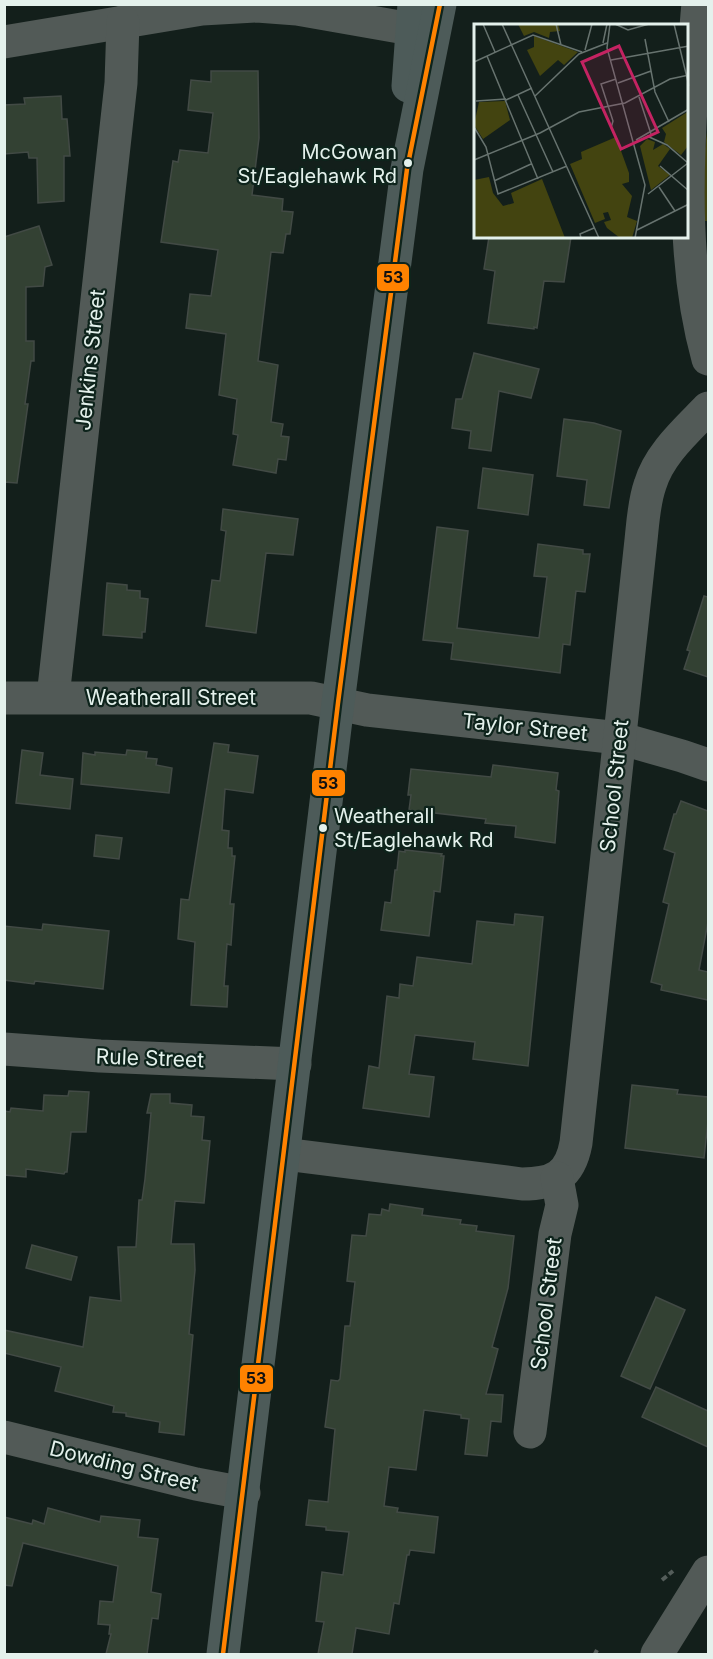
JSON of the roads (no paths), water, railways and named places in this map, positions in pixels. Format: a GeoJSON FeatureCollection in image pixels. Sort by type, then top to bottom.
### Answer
{"type":"FeatureCollection","features":[{"type":"Feature","properties":{"kind":"main road"},"geometry":{"type":"LineString","coordinates":[[223,1654],[338,704],[425,18]]}},
{"type":"Feature","properties":{"kind":"street"},"geometry":{"type":"LineString","coordinates":[[689,141],[698,4]]}},
{"type":"Feature","properties":{"kind":"street"},"geometry":{"type":"LineString","coordinates":[[4,42],[202,7],[257,6],[425,18]]}},
{"type":"Feature","properties":{"kind":"street","name":"Jenkins Street"},"geometry":{"type":"LineString","coordinates":[[52,697],[120,95],[123,22]]}},
{"type":"Feature","properties":{"kind":"street"},"geometry":{"type":"LineString","coordinates":[[689,235],[698,313],[708,359]]}},
{"type":"Feature","properties":{"kind":"street","name":"School Street"},"geometry":{"type":"LineString","coordinates":[[530,1432],[555,1234],[562,1205],[557,1178],[569,1166],[576,1143],[641,540],[650,483],[666,455],[708,408]]}},
{"type":"Feature","properties":{"kind":"street","name":"Weatherall Street"},"geometry":{"type":"LineString","coordinates":[[4,698],[282,697],[311,698],[338,704]]}},
{"type":"Feature","properties":{"kind":"street","name":"Taylor Street"},"geometry":{"type":"LineString","coordinates":[[338,704],[378,712],[620,738],[708,765]]}},
{"type":"Feature","properties":{"kind":"street","name":"Rule Street"},"geometry":{"type":"LineString","coordinates":[[4,1049],[100,1056],[295,1064]]}},
{"type":"Feature","properties":{"kind":"street"},"geometry":{"type":"LineString","coordinates":[[284,1154],[522,1184],[541,1183],[557,1178]]}},
{"type":"Feature","properties":{"kind":"street","name":"Dowding Street"},"geometry":{"type":"LineString","coordinates":[[4,1437],[196,1484],[244,1493]]}},
{"type":"Feature","properties":{"kind":"street"},"geometry":{"type":"LineString","coordinates":[[657,1654],[708,1572]]}},
{"type":"Feature","properties":{"kind":"place","name":"McGowan St/Eaglehawk Rd"},"geometry":{"type":"Point","coordinates":[408,163]}},
{"type":"Feature","properties":{"kind":"place","name":"Weatherall St/Eaglehawk Rd"},"geometry":{"type":"Point","coordinates":[323,828]}}]}
